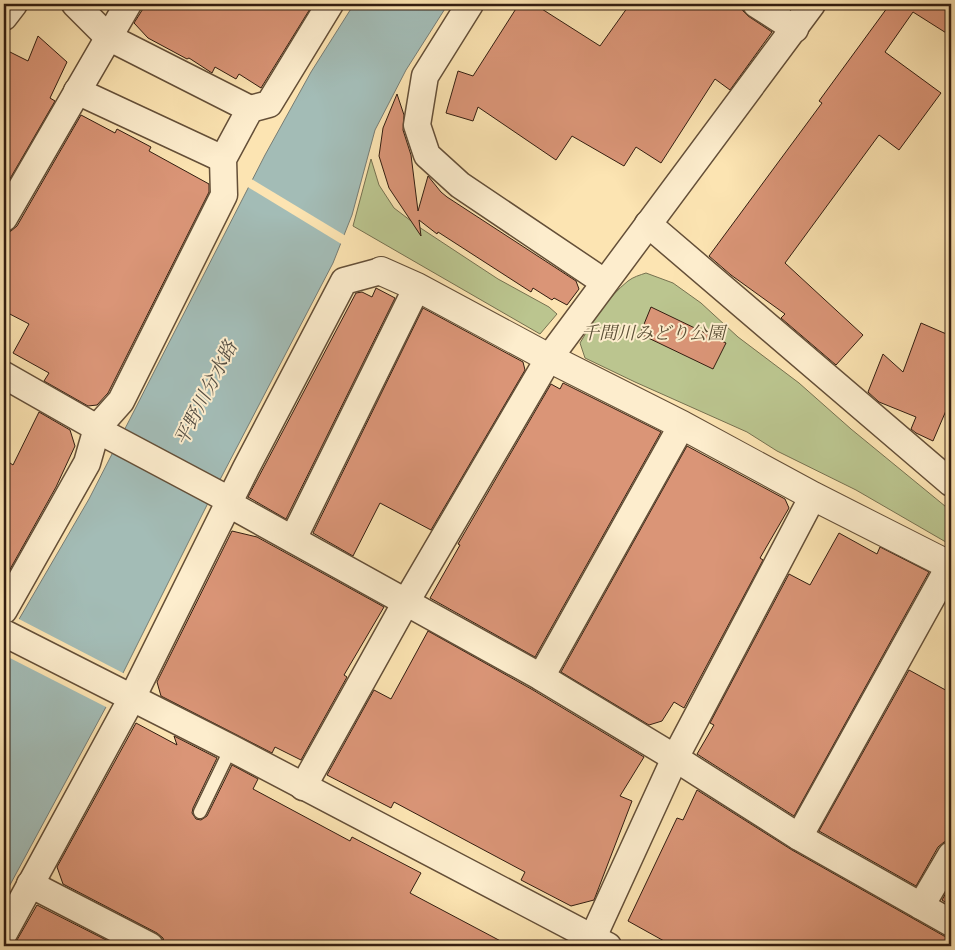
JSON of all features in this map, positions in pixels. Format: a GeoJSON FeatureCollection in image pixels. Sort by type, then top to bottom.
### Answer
{"type":"FeatureCollection","features":[{"type":"Feature","properties":{"kind":"street"},"geometry":{"type":"LineString","coordinates":[[4,17],[14,4]]}},
{"type":"Feature","properties":{"kind":"street"},"geometry":{"type":"LineString","coordinates":[[74,4],[108,36],[250,109],[269,104],[330,4]]}},
{"type":"Feature","properties":{"kind":"street"},"geometry":{"type":"LineString","coordinates":[[4,218],[128,4]]}},
{"type":"Feature","properties":{"kind":"street"},"geometry":{"type":"LineString","coordinates":[[470,4],[425,76],[417,125],[427,155],[460,185],[604,282]]}},
{"type":"Feature","properties":{"kind":"street"},"geometry":{"type":"LineString","coordinates":[[756,4],[794,29]]}},
{"type":"Feature","properties":{"kind":"street"},"geometry":{"type":"LineString","coordinates":[[303,787],[406,602],[549,358],[812,4]]}},
{"type":"Feature","properties":{"kind":"street"},"geometry":{"type":"LineString","coordinates":[[77,90],[223,159]]}},
{"type":"Feature","properties":{"kind":"street"},"geometry":{"type":"LineString","coordinates":[[250,109],[223,159],[224,195],[121,401],[103,432],[4,626],[126,695],[231,748],[597,944],[675,758],[813,496]]}},
{"type":"Feature","properties":{"kind":"street"},"geometry":{"type":"LineString","coordinates":[[648,224],[951,483]]}},
{"type":"Feature","properties":{"kind":"street"},"geometry":{"type":"LineString","coordinates":[[4,933],[224,499],[344,281],[381,271],[417,286],[549,358],[813,496],[950,565],[799,837]]}},
{"type":"Feature","properties":{"kind":"street"},"geometry":{"type":"LineString","coordinates":[[293,539],[417,286]]}},
{"type":"Feature","properties":{"kind":"street"},"geometry":{"type":"LineString","coordinates":[[4,375],[541,677],[675,758],[799,837],[951,923]]}},
{"type":"Feature","properties":{"kind":"street"},"geometry":{"type":"LineString","coordinates":[[541,677],[682,426]]}},
{"type":"Feature","properties":{"kind":"street"},"geometry":{"type":"LineString","coordinates":[[921,906],[951,855]]}},
{"type":"Feature","properties":{"kind":"street"},"geometry":{"type":"LineString","coordinates":[[30,884],[150,946]]}},
{"type":"Feature","properties":{"kind":"lane"},"geometry":{"type":"LineString","coordinates":[[200,812],[231,748]]}},
{"type":"Feature","properties":{"kind":"green space"},"geometry":{"type":"Polygon","coordinates":[[[371,159],[379,185],[394,208],[419,227],[498,279],[549,307],[557,314],[540,334],[353,226],[371,159]]]}},
{"type":"Feature","properties":{"kind":"green space","name":"千間川みどり公園"},"geometry":{"type":"Polygon","coordinates":[[[646,273],[673,283],[701,303],[738,337],[799,383],[851,429],[951,511],[951,545],[856,490],[777,451],[747,432],[585,358],[580,343],[601,310],[628,281],[646,273]]]}},
{"type":"Feature","properties":{"kind":"water","name":"平野川分水路"},"geometry":{"type":"Polygon","coordinates":[[[354,4],[448,4],[406,70],[375,130],[352,215],[333,263],[212,495],[106,707],[4,896],[4,645],[89,499],[265,155],[311,72],[354,4]]]}},
{"type":"Feature","properties":{"kind":"pier"},"geometry":{"type":"Polygon","coordinates":[[[250,178],[346,236],[343,245],[246,186],[250,178]]]}},
{"type":"Feature","properties":{"kind":"pier"},"geometry":{"type":"Polygon","coordinates":[[[17,618],[125,674],[108,708],[4,655],[4,640],[17,618]]]}},
{"type":"Feature","properties":{"kind":"building"},"geometry":{"type":"Polygon","coordinates":[[[146,4],[313,4],[261,88],[239,74],[236,79],[215,67],[212,73],[189,58],[187,59],[148,38],[134,23],[146,4]]]}},
{"type":"Feature","properties":{"kind":"building"},"geometry":{"type":"Polygon","coordinates":[[[519,4],[534,4],[600,46],[630,4],[741,4],[743,11],[748,16],[772,32],[730,90],[715,79],[661,163],[636,147],[624,166],[572,136],[556,160],[478,107],[473,121],[446,113],[458,71],[473,76],[519,4]]]}},
{"type":"Feature","properties":{"kind":"building"},"geometry":{"type":"Polygon","coordinates":[[[890,4],[951,4],[951,36],[913,12],[885,52],[941,93],[899,150],[879,135],[785,263],[863,335],[836,365],[781,318],[785,314],[731,275],[709,256],[822,103],[819,101],[890,4]]]}},
{"type":"Feature","properties":{"kind":"building"},"geometry":{"type":"Polygon","coordinates":[[[38,36],[67,62],[50,98],[55,101],[4,189],[4,49],[28,61],[38,36]]]}},
{"type":"Feature","properties":{"kind":"building"},"geometry":{"type":"Polygon","coordinates":[[[397,94],[404,115],[403,130],[411,155],[418,211],[428,176],[447,197],[576,281],[579,289],[567,305],[554,298],[552,300],[533,288],[531,292],[438,232],[437,234],[419,220],[421,236],[389,188],[379,156],[383,128],[397,94]]]}},
{"type":"Feature","properties":{"kind":"building"},"geometry":{"type":"Polygon","coordinates":[[[81,115],[115,133],[117,129],[151,147],[149,151],[209,184],[209,192],[108,393],[97,405],[88,406],[44,381],[49,373],[13,353],[29,324],[4,311],[4,233],[11,231],[17,226],[81,115]]]}},
{"type":"Feature","properties":{"kind":"building"},"geometry":{"type":"Polygon","coordinates":[[[376,288],[395,298],[286,519],[248,497],[356,293],[362,292],[372,297],[376,288]]]}},
{"type":"Feature","properties":{"kind":"building"},"geometry":{"type":"Polygon","coordinates":[[[651,307],[726,343],[713,369],[640,334],[651,307]]]}},
{"type":"Feature","properties":{"kind":"building"},"geometry":{"type":"Polygon","coordinates":[[[423,308],[523,362],[525,370],[431,530],[380,503],[353,556],[313,533],[423,308]]]}},
{"type":"Feature","properties":{"kind":"building"},"geometry":{"type":"Polygon","coordinates":[[[921,323],[951,336],[951,399],[933,441],[911,429],[916,417],[879,402],[868,392],[883,354],[903,372],[921,323]]]}},
{"type":"Feature","properties":{"kind":"building"},"geometry":{"type":"Polygon","coordinates":[[[563,383],[661,432],[535,657],[430,598],[460,545],[458,544],[551,384],[560,389],[563,383]]]}},
{"type":"Feature","properties":{"kind":"building"},"geometry":{"type":"Polygon","coordinates":[[[39,412],[70,430],[75,446],[56,487],[4,580],[4,476],[10,463],[13,465],[39,412]]]}},
{"type":"Feature","properties":{"kind":"building"},"geometry":{"type":"Polygon","coordinates":[[[687,446],[785,499],[789,508],[760,558],[763,560],[684,708],[674,702],[662,721],[649,725],[561,672],[687,446]]]}},
{"type":"Feature","properties":{"kind":"building"},"geometry":{"type":"Polygon","coordinates":[[[232,531],[257,537],[384,607],[344,675],[347,677],[301,760],[275,747],[272,753],[161,696],[157,682],[232,531]]]}},
{"type":"Feature","properties":{"kind":"building"},"geometry":{"type":"Polygon","coordinates":[[[839,533],[877,554],[880,547],[929,572],[794,816],[697,754],[714,725],[710,723],[789,574],[810,585],[839,533]]]}},
{"type":"Feature","properties":{"kind":"building"},"geometry":{"type":"Polygon","coordinates":[[[428,631],[533,690],[644,757],[620,796],[632,801],[594,900],[571,906],[521,880],[525,872],[394,802],[391,808],[327,775],[374,690],[391,699],[428,631]]]}},
{"type":"Feature","properties":{"kind":"building"},"geometry":{"type":"Polygon","coordinates":[[[909,670],[951,693],[951,840],[944,842],[938,847],[916,886],[819,831],[909,670]]]}},
{"type":"Feature","properties":{"kind":"building"},"geometry":{"type":"Polygon","coordinates":[[[136,723],[177,745],[174,736],[217,758],[193,808],[192,813],[196,819],[201,820],[207,816],[232,765],[258,779],[253,789],[350,841],[352,837],[421,873],[410,893],[510,946],[165,946],[163,938],[157,933],[63,884],[57,867],[136,723]]]}},
{"type":"Feature","properties":{"kind":"building"},"geometry":{"type":"Polygon","coordinates":[[[697,790],[792,850],[944,936],[951,938],[951,946],[673,946],[628,921],[677,818],[683,820],[697,790]]]}},
{"type":"Feature","properties":{"kind":"building"},"geometry":{"type":"Polygon","coordinates":[[[951,884],[951,906],[942,900],[951,884]]]}},
{"type":"Feature","properties":{"kind":"building"},"geometry":{"type":"Polygon","coordinates":[[[37,905],[118,946],[11,946],[17,940],[37,905]]]}}]}
